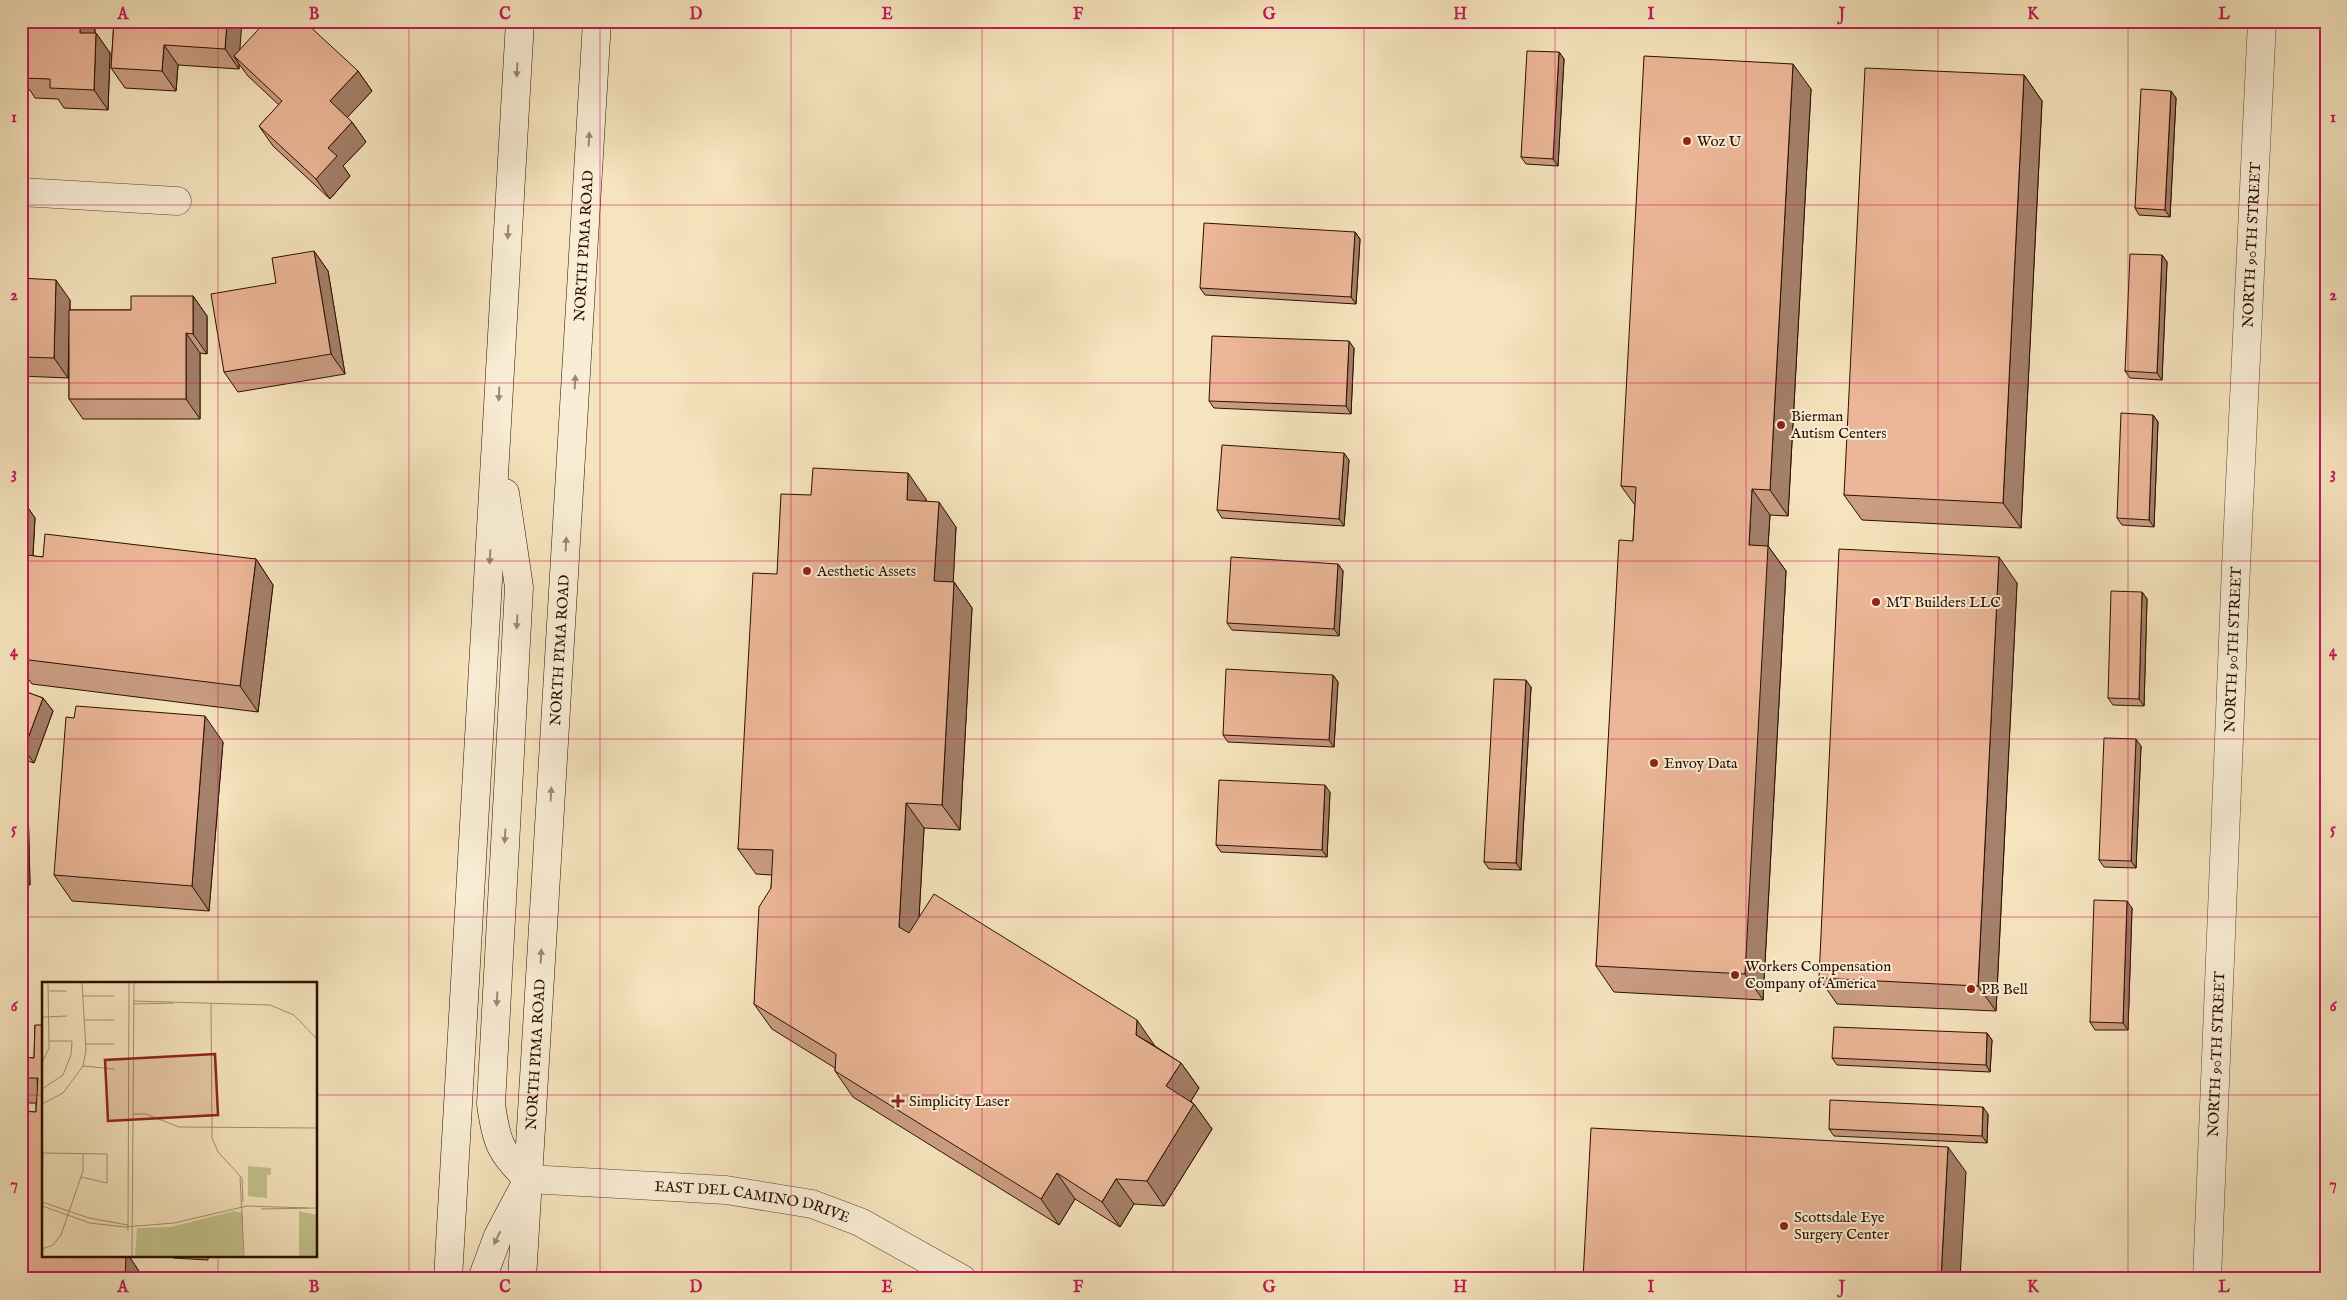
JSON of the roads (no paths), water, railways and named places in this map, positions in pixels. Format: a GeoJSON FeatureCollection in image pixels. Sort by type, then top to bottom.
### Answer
{"type":"FeatureCollection","features":[{"type":"Feature","properties":{"kind":"main road"},"geometry":{"type":"LineString","coordinates":[[448,1279],[520,21]]}},
{"type":"Feature","properties":{"kind":"main road","name":"NORTH PIMA ROAD"},"geometry":{"type":"LineString","coordinates":[[522,1279],[597,21]]}},
{"type":"Feature","properties":{"kind":"main road","name":"NORTH 90TH STREET"},"geometry":{"type":"LineString","coordinates":[[2207,1279],[2235,586],[2262,21]]}},
{"type":"Feature","properties":{"kind":"main road"},"geometry":{"type":"LineString","coordinates":[[21,192],[177,201]]}},
{"type":"Feature","properties":{"kind":"main road"},"geometry":{"type":"LineString","coordinates":[[482,1279],[498,1236],[528,1179],[503,1152],[495,1129],[491,1104],[519,587],[497,434]]}},
{"type":"Feature","properties":{"kind":"main road","name":"EAST DEL CAMINO DRIVE"},"geometry":{"type":"LineString","coordinates":[[528,1179],[726,1190],[812,1204],[860,1222],[962,1279]]}},
{"type":"Feature","properties":{"kind":"place","name":"Woz U"},"geometry":{"type":"Point","coordinates":[1687,141]}},
{"type":"Feature","properties":{"kind":"place","name":"Bierman Autism Centers"},"geometry":{"type":"Point","coordinates":[1781,425]}},
{"type":"Feature","properties":{"kind":"place","name":"Aesthetic Assets"},"geometry":{"type":"Point","coordinates":[807,571]}},
{"type":"Feature","properties":{"kind":"place","name":"MT Builders LLC"},"geometry":{"type":"Point","coordinates":[1876,602]}},
{"type":"Feature","properties":{"kind":"place","name":"Envoy Data"},"geometry":{"type":"Point","coordinates":[1654,763]}},
{"type":"Feature","properties":{"kind":"place","name":"Workers Compensation Company of America"},"geometry":{"type":"Point","coordinates":[1735,975]}},
{"type":"Feature","properties":{"kind":"place","name":"PB Bell"},"geometry":{"type":"Point","coordinates":[1971,989]}},
{"type":"Feature","properties":{"kind":"place","name":"Simplicity Laser"},"geometry":{"type":"Point","coordinates":[898,1101]}},
{"type":"Feature","properties":{"kind":"place","name":"Scottsdale Eye Surgery Center"},"geometry":{"type":"Point","coordinates":[1784,1226]}}]}
